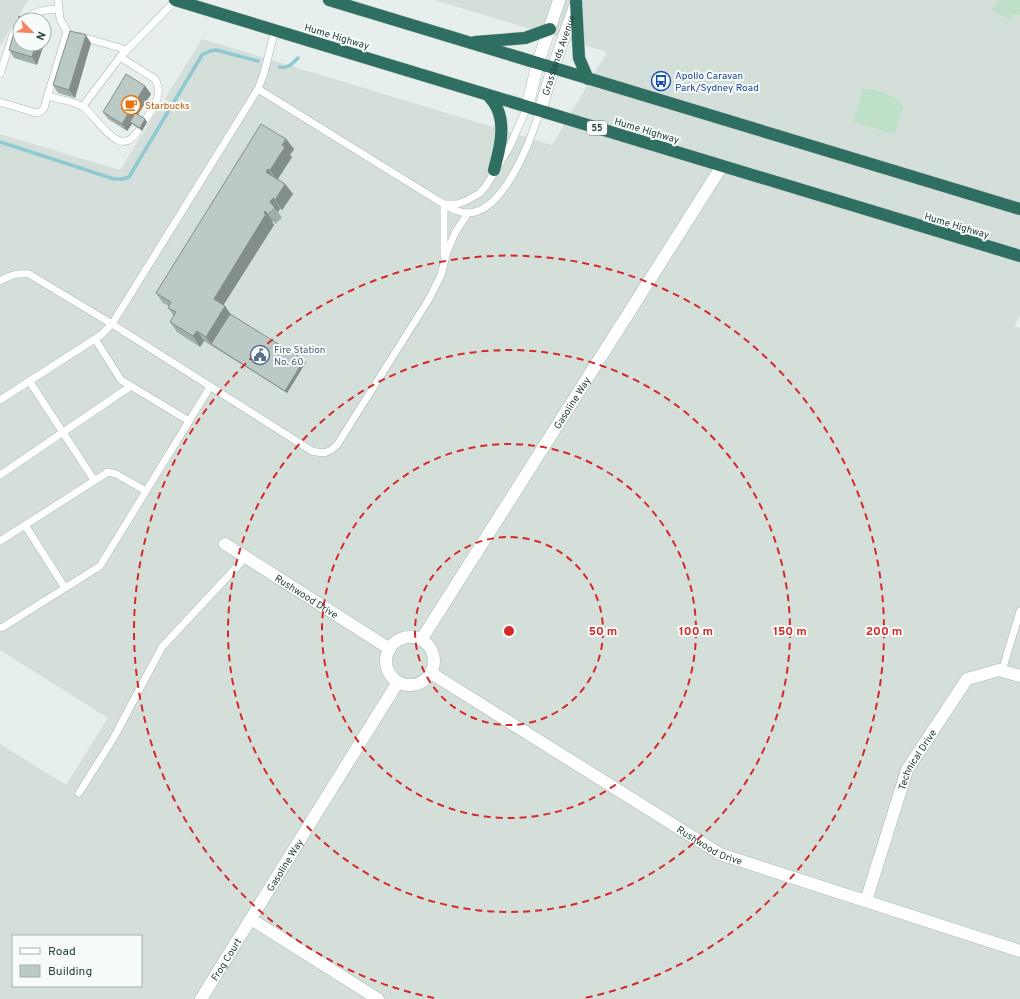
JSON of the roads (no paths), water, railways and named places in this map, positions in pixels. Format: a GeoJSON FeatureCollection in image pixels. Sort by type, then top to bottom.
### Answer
{"type":"FeatureCollection","features":[{"type":"Feature","properties":{"kind":"highway","name":"Hume Highway"},"geometry":{"type":"LineString","coordinates":[[176,0],[1020,256]]}},
{"type":"Feature","properties":{"kind":"highway"},"geometry":{"type":"LineString","coordinates":[[329,0],[1020,210]]}},
{"type":"Feature","properties":{"kind":"highway"},"geometry":{"type":"LineString","coordinates":[[577,1],[579,58],[588,79]]}},
{"type":"Feature","properties":{"kind":"highway"},"geometry":{"type":"LineString","coordinates":[[470,42],[525,38],[550,29]]}},
{"type":"Feature","properties":{"kind":"highway"},"geometry":{"type":"LineString","coordinates":[[488,95],[497,107],[501,121],[499,150],[494,170]]}},
{"type":"Feature","properties":{"kind":"street","name":"Grasslands Avenue"},"geometry":{"type":"LineString","coordinates":[[527,107],[538,63],[559,0]]}},
{"type":"Feature","properties":{"kind":"street","name":"Grasslands Avenue"},"geometry":{"type":"LineString","coordinates":[[540,111],[553,68],[577,1]]}},
{"type":"Feature","properties":{"kind":"street","name":"Gasoline Way"},"geometry":{"type":"LineString","coordinates":[[421,640],[722,166]]}},
{"type":"Feature","properties":{"kind":"street","name":"Rushwood Drive"},"geometry":{"type":"LineString","coordinates":[[225,544],[390,649]]}},
{"type":"Feature","properties":{"kind":"street"},"geometry":{"type":"LineString","coordinates":[[408,638],[421,640],[428,645],[432,651],[434,666],[431,673],[426,679],[413,685],[405,685],[398,682],[388,671],[386,663],[390,649],[395,643],[408,638]]}},
{"type":"Feature","properties":{"kind":"street","name":"Technical Drive"},"geometry":{"type":"LineString","coordinates":[[866,901],[907,770],[967,679],[999,670],[1020,676]]}},
{"type":"Feature","properties":{"kind":"street","name":"Rushwood Drive"},"geometry":{"type":"LineString","coordinates":[[431,673],[720,854],[1020,951]]}},
{"type":"Feature","properties":{"kind":"street","name":"Gasoline Way"},"geometry":{"type":"LineString","coordinates":[[251,919],[398,682]]}},
{"type":"Feature","properties":{"kind":"street"},"geometry":{"type":"LineString","coordinates":[[251,919],[378,999]]}},
{"type":"Feature","properties":{"kind":"street","name":"Frog Court"},"geometry":{"type":"LineString","coordinates":[[201,999],[251,919]]}},
{"type":"Feature","properties":{"kind":"lane"},"geometry":{"type":"LineString","coordinates":[[58,0],[60,19],[67,32],[127,50]]}},
{"type":"Feature","properties":{"kind":"lane"},"geometry":{"type":"LineString","coordinates":[[83,106],[120,57],[176,0]]}},
{"type":"Feature","properties":{"kind":"lane"},"geometry":{"type":"LineString","coordinates":[[38,12],[58,9]]}},
{"type":"Feature","properties":{"kind":"lane"},"geometry":{"type":"LineString","coordinates":[[0,400],[101,335],[112,324],[258,88],[264,73],[275,30]]}},
{"type":"Feature","properties":{"kind":"lane"},"geometry":{"type":"LineString","coordinates":[[0,102],[36,113],[40,112],[44,108],[67,32]]}},
{"type":"Feature","properties":{"kind":"lane"},"geometry":{"type":"LineString","coordinates":[[0,74],[12,37]]}},
{"type":"Feature","properties":{"kind":"lane"},"geometry":{"type":"LineString","coordinates":[[120,57],[155,79],[158,84],[159,95],[145,121]]}},
{"type":"Feature","properties":{"kind":"lane"},"geometry":{"type":"LineString","coordinates":[[258,88],[454,210],[468,213],[483,209],[490,204],[504,188],[531,139],[540,111]]}},
{"type":"Feature","properties":{"kind":"lane"},"geometry":{"type":"LineString","coordinates":[[47,96],[83,106],[102,128],[120,140],[132,140],[140,130]]}},
{"type":"Feature","properties":{"kind":"lane"},"geometry":{"type":"LineString","coordinates":[[444,204],[457,204],[474,198],[486,186],[494,170],[510,146],[527,107]]}},
{"type":"Feature","properties":{"kind":"lane"},"geometry":{"type":"LineString","coordinates":[[444,204],[444,265]]}},
{"type":"Feature","properties":{"kind":"lane"},"geometry":{"type":"LineString","coordinates":[[0,281],[17,273],[29,274],[112,324],[312,450],[320,453],[329,452],[337,445],[429,299],[441,275],[447,252],[455,232],[468,213]]}},
{"type":"Feature","properties":{"kind":"lane"},"geometry":{"type":"LineString","coordinates":[[95,339],[121,380],[189,421]]}},
{"type":"Feature","properties":{"kind":"lane"},"geometry":{"type":"LineString","coordinates":[[30,382],[94,480]]}},
{"type":"Feature","properties":{"kind":"lane"},"geometry":{"type":"LineString","coordinates":[[0,474],[130,386]]}},
{"type":"Feature","properties":{"kind":"lane"},"geometry":{"type":"LineString","coordinates":[[0,628],[3,628],[100,566],[210,387]]}},
{"type":"Feature","properties":{"kind":"lane"},"geometry":{"type":"LineString","coordinates":[[0,541],[108,472],[116,474],[146,491]]}},
{"type":"Feature","properties":{"kind":"lane"},"geometry":{"type":"LineString","coordinates":[[25,525],[65,588]]}},
{"type":"Feature","properties":{"kind":"lane"},"geometry":{"type":"LineString","coordinates":[[79,793],[113,739],[162,647],[246,557]]}},
{"type":"Feature","properties":{"kind":"lane"},"geometry":{"type":"LineString","coordinates":[[1002,671],[1020,611]]}},
{"type":"Feature","properties":{"kind":"waterway"},"geometry":{"type":"LineString","coordinates":[[0,142],[114,179],[123,179],[129,177],[202,55],[216,50],[258,61]]}},
{"type":"Feature","properties":{"kind":"waterway"},"geometry":{"type":"LineString","coordinates":[[280,67],[288,66],[298,58]]}},
{"type":"Feature","properties":{"kind":"place","name":"Apollo Caravan Park/Sydney Road"},"geometry":{"type":"Point","coordinates":[661,81]}},
{"type":"Feature","properties":{"kind":"place","name":"Starbucks"},"geometry":{"type":"Point","coordinates":[131,105]}},
{"type":"Feature","properties":{"kind":"place","name":"Fire Station No. 60"},"geometry":{"type":"Point","coordinates":[260,355]}}]}
